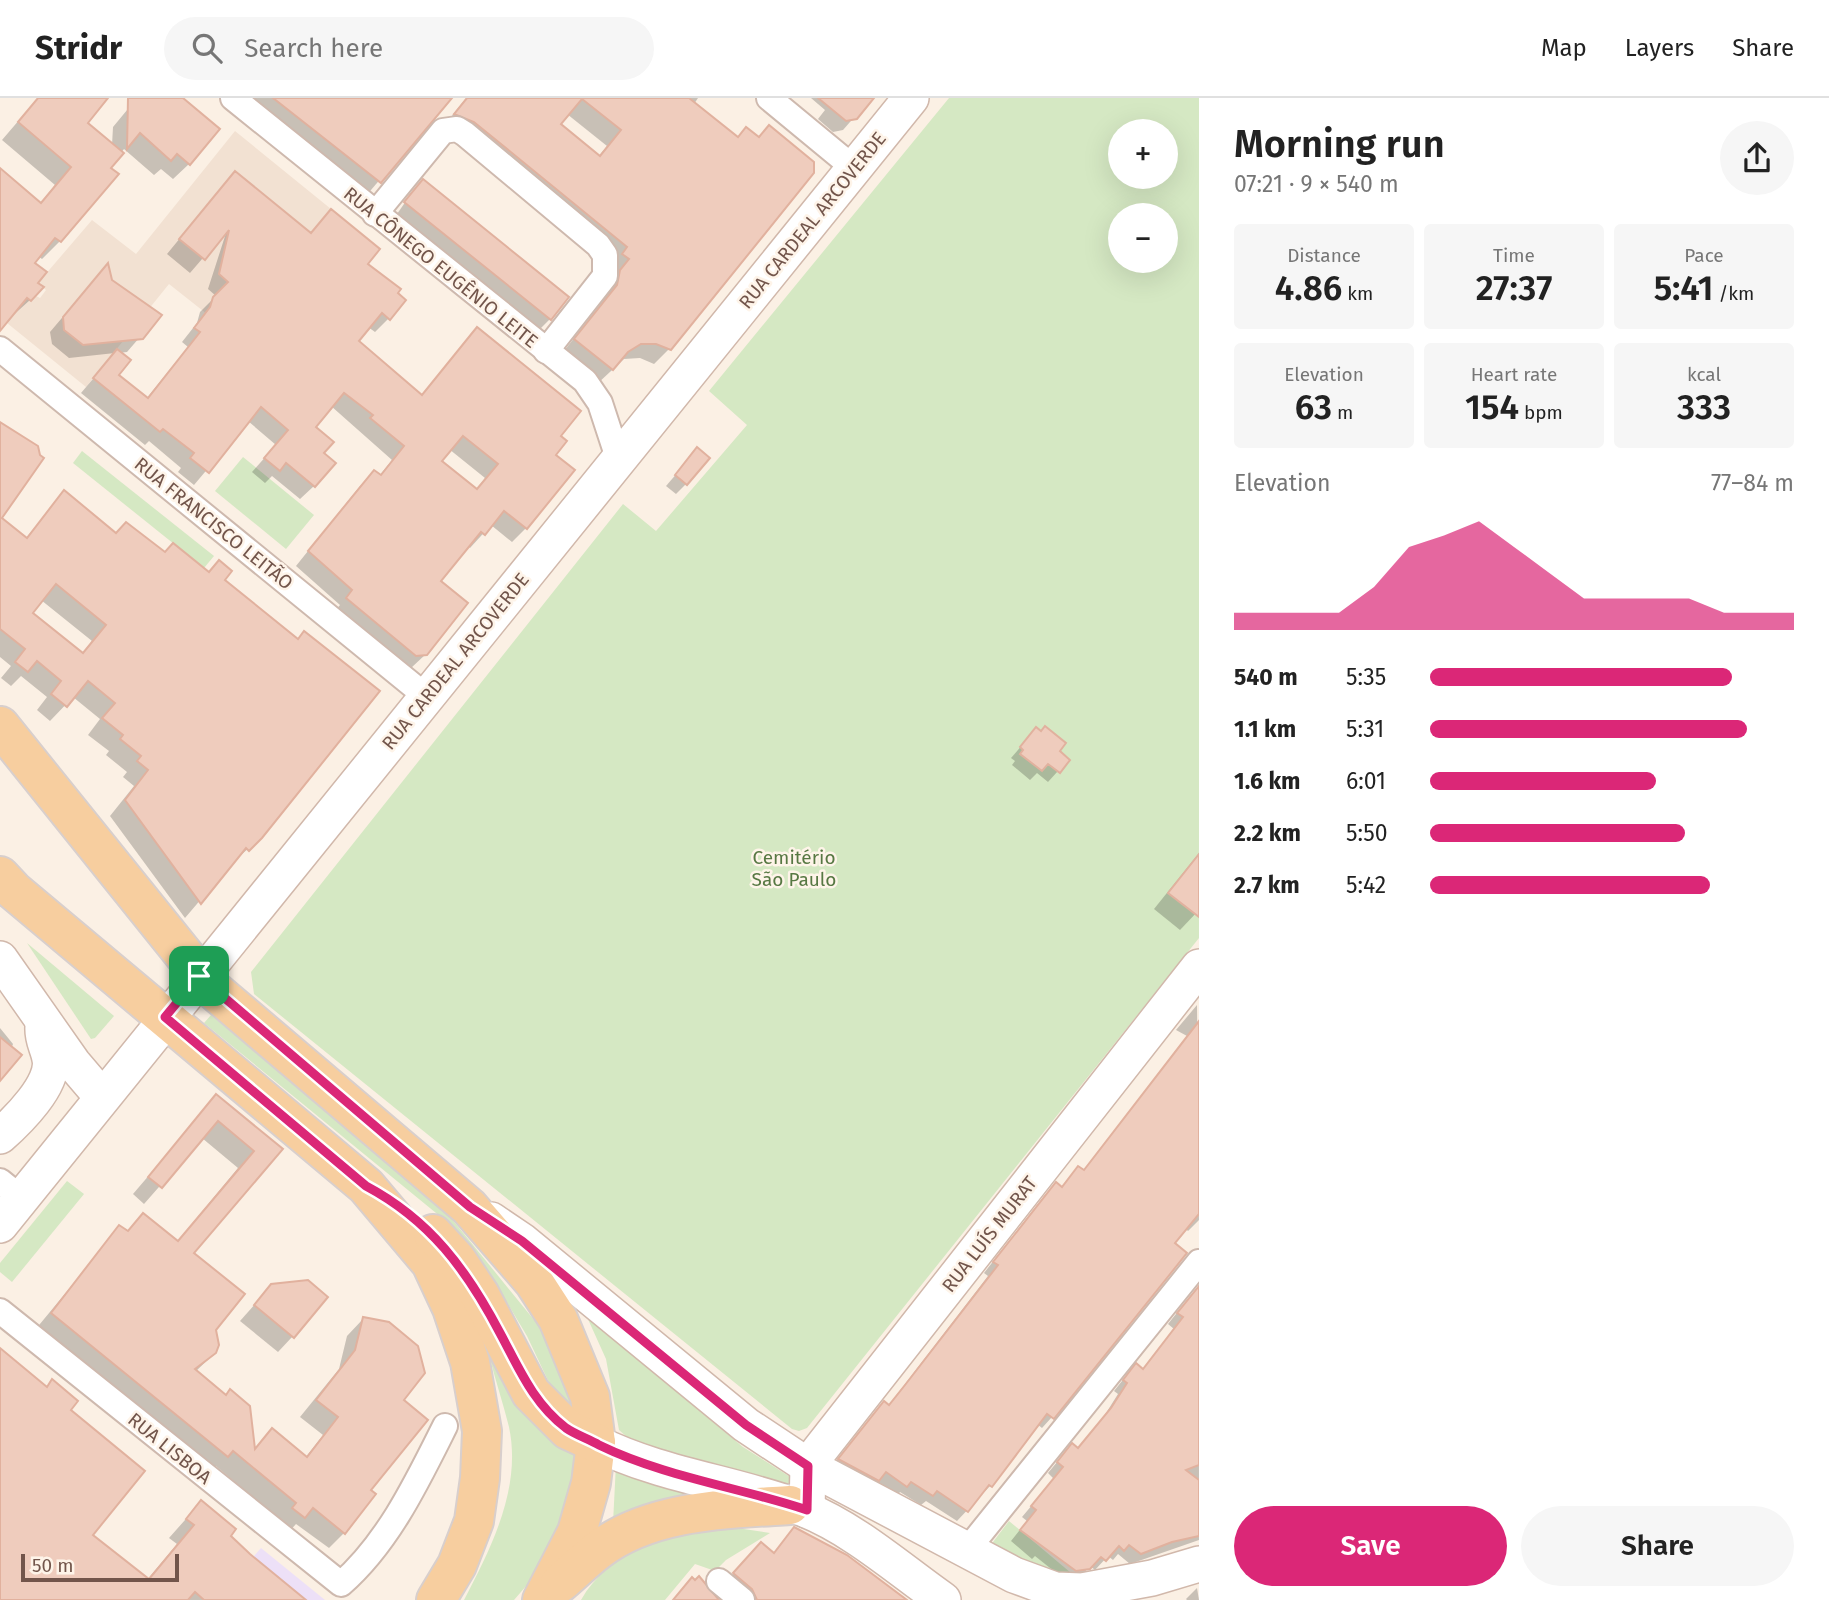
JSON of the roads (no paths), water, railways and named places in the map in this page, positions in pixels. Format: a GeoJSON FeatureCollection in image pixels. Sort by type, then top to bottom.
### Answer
{"type":"FeatureCollection","features":[{"type":"Feature","properties":{"kind":"main road"},"geometry":{"type":"LineString","coordinates":[[0,726],[199,976],[470,1207],[534,1282],[558,1319],[590,1397],[596,1443],[590,1483],[577,1532],[544,1598]]}},
{"type":"Feature","properties":{"kind":"main road"},"geometry":{"type":"LineString","coordinates":[[0,876],[14,891],[366,1186],[408,1211],[456,1259],[480,1295],[531,1393],[568,1430],[596,1443]]}},
{"type":"Feature","properties":{"kind":"main road"},"geometry":{"type":"LineString","coordinates":[[366,1186],[431,1263],[452,1308],[476,1392],[482,1431],[481,1478],[474,1521],[457,1565],[436,1600]]}},
{"type":"Feature","properties":{"kind":"main road"},"geometry":{"type":"LineString","coordinates":[[544,1598],[598,1550],[635,1530],[673,1517],[799,1508]]}},
{"type":"Feature","properties":{"kind":"street","name":"RUA CÔNEGO EUGÊNIO LEITE"},"geometry":{"type":"LineString","coordinates":[[233,98],[593,390],[618,458]]}},
{"type":"Feature","properties":{"kind":"street"},"geometry":{"type":"LineString","coordinates":[[769,98],[855,169]]}},
{"type":"Feature","properties":{"kind":"street","name":"RUA CARDEAL ARCOVERDE"},"geometry":{"type":"LineString","coordinates":[[0,1224],[11,1189],[102,1097],[911,98]]}},
{"type":"Feature","properties":{"kind":"street"},"geometry":{"type":"LineString","coordinates":[[375,214],[443,131],[457,129],[466,134],[598,245],[605,255],[605,276],[546,351]]}},
{"type":"Feature","properties":{"kind":"street","name":"RUA FRANCISCO LEITÃO"},"geometry":{"type":"LineString","coordinates":[[0,349],[428,697]]}},
{"type":"Feature","properties":{"kind":"street"},"geometry":{"type":"LineString","coordinates":[[0,959],[73,1063],[102,1097]]}},
{"type":"Feature","properties":{"kind":"street","name":"RUA LUÍS MURAT"},"geometry":{"type":"LineString","coordinates":[[808,1466],[1199,967]]}},
{"type":"Feature","properties":{"kind":"street"},"geometry":{"type":"LineString","coordinates":[[0,1136],[27,1109],[50,1072],[50,1058],[42,1041],[43,1020]]}},
{"type":"Feature","properties":{"kind":"street"},"geometry":{"type":"LineString","coordinates":[[470,1207],[522,1241],[746,1425],[808,1466],[967,1549],[1017,1587],[1068,1592],[1152,1578],[1199,1564]]}},
{"type":"Feature","properties":{"kind":"street"},"geometry":{"type":"LineString","coordinates":[[967,1549],[1199,1262]]}},
{"type":"Feature","properties":{"kind":"street","name":"RUA LISBOA"},"geometry":{"type":"LineString","coordinates":[[0,1311],[341,1584],[363,1565],[383,1535],[421,1474],[445,1426]]}},
{"type":"Feature","properties":{"kind":"street"},"geometry":{"type":"LineString","coordinates":[[596,1443],[635,1461],[799,1508],[850,1535],[943,1600]]}},
{"type":"Feature","properties":{"kind":"street"},"geometry":{"type":"LineString","coordinates":[[799,1508],[808,1466]]}},
{"type":"Feature","properties":{"kind":"street"},"geometry":{"type":"LineString","coordinates":[[1118,1600],[1152,1578]]}},
{"type":"Feature","properties":{"kind":"street"},"geometry":{"type":"LineString","coordinates":[[719,1581],[742,1600]]}},
{"type":"Feature","properties":{"kind":"park label","name":"Cemitério São Paulo"},"geometry":{"type":"Point","coordinates":[794,868]}}]}
